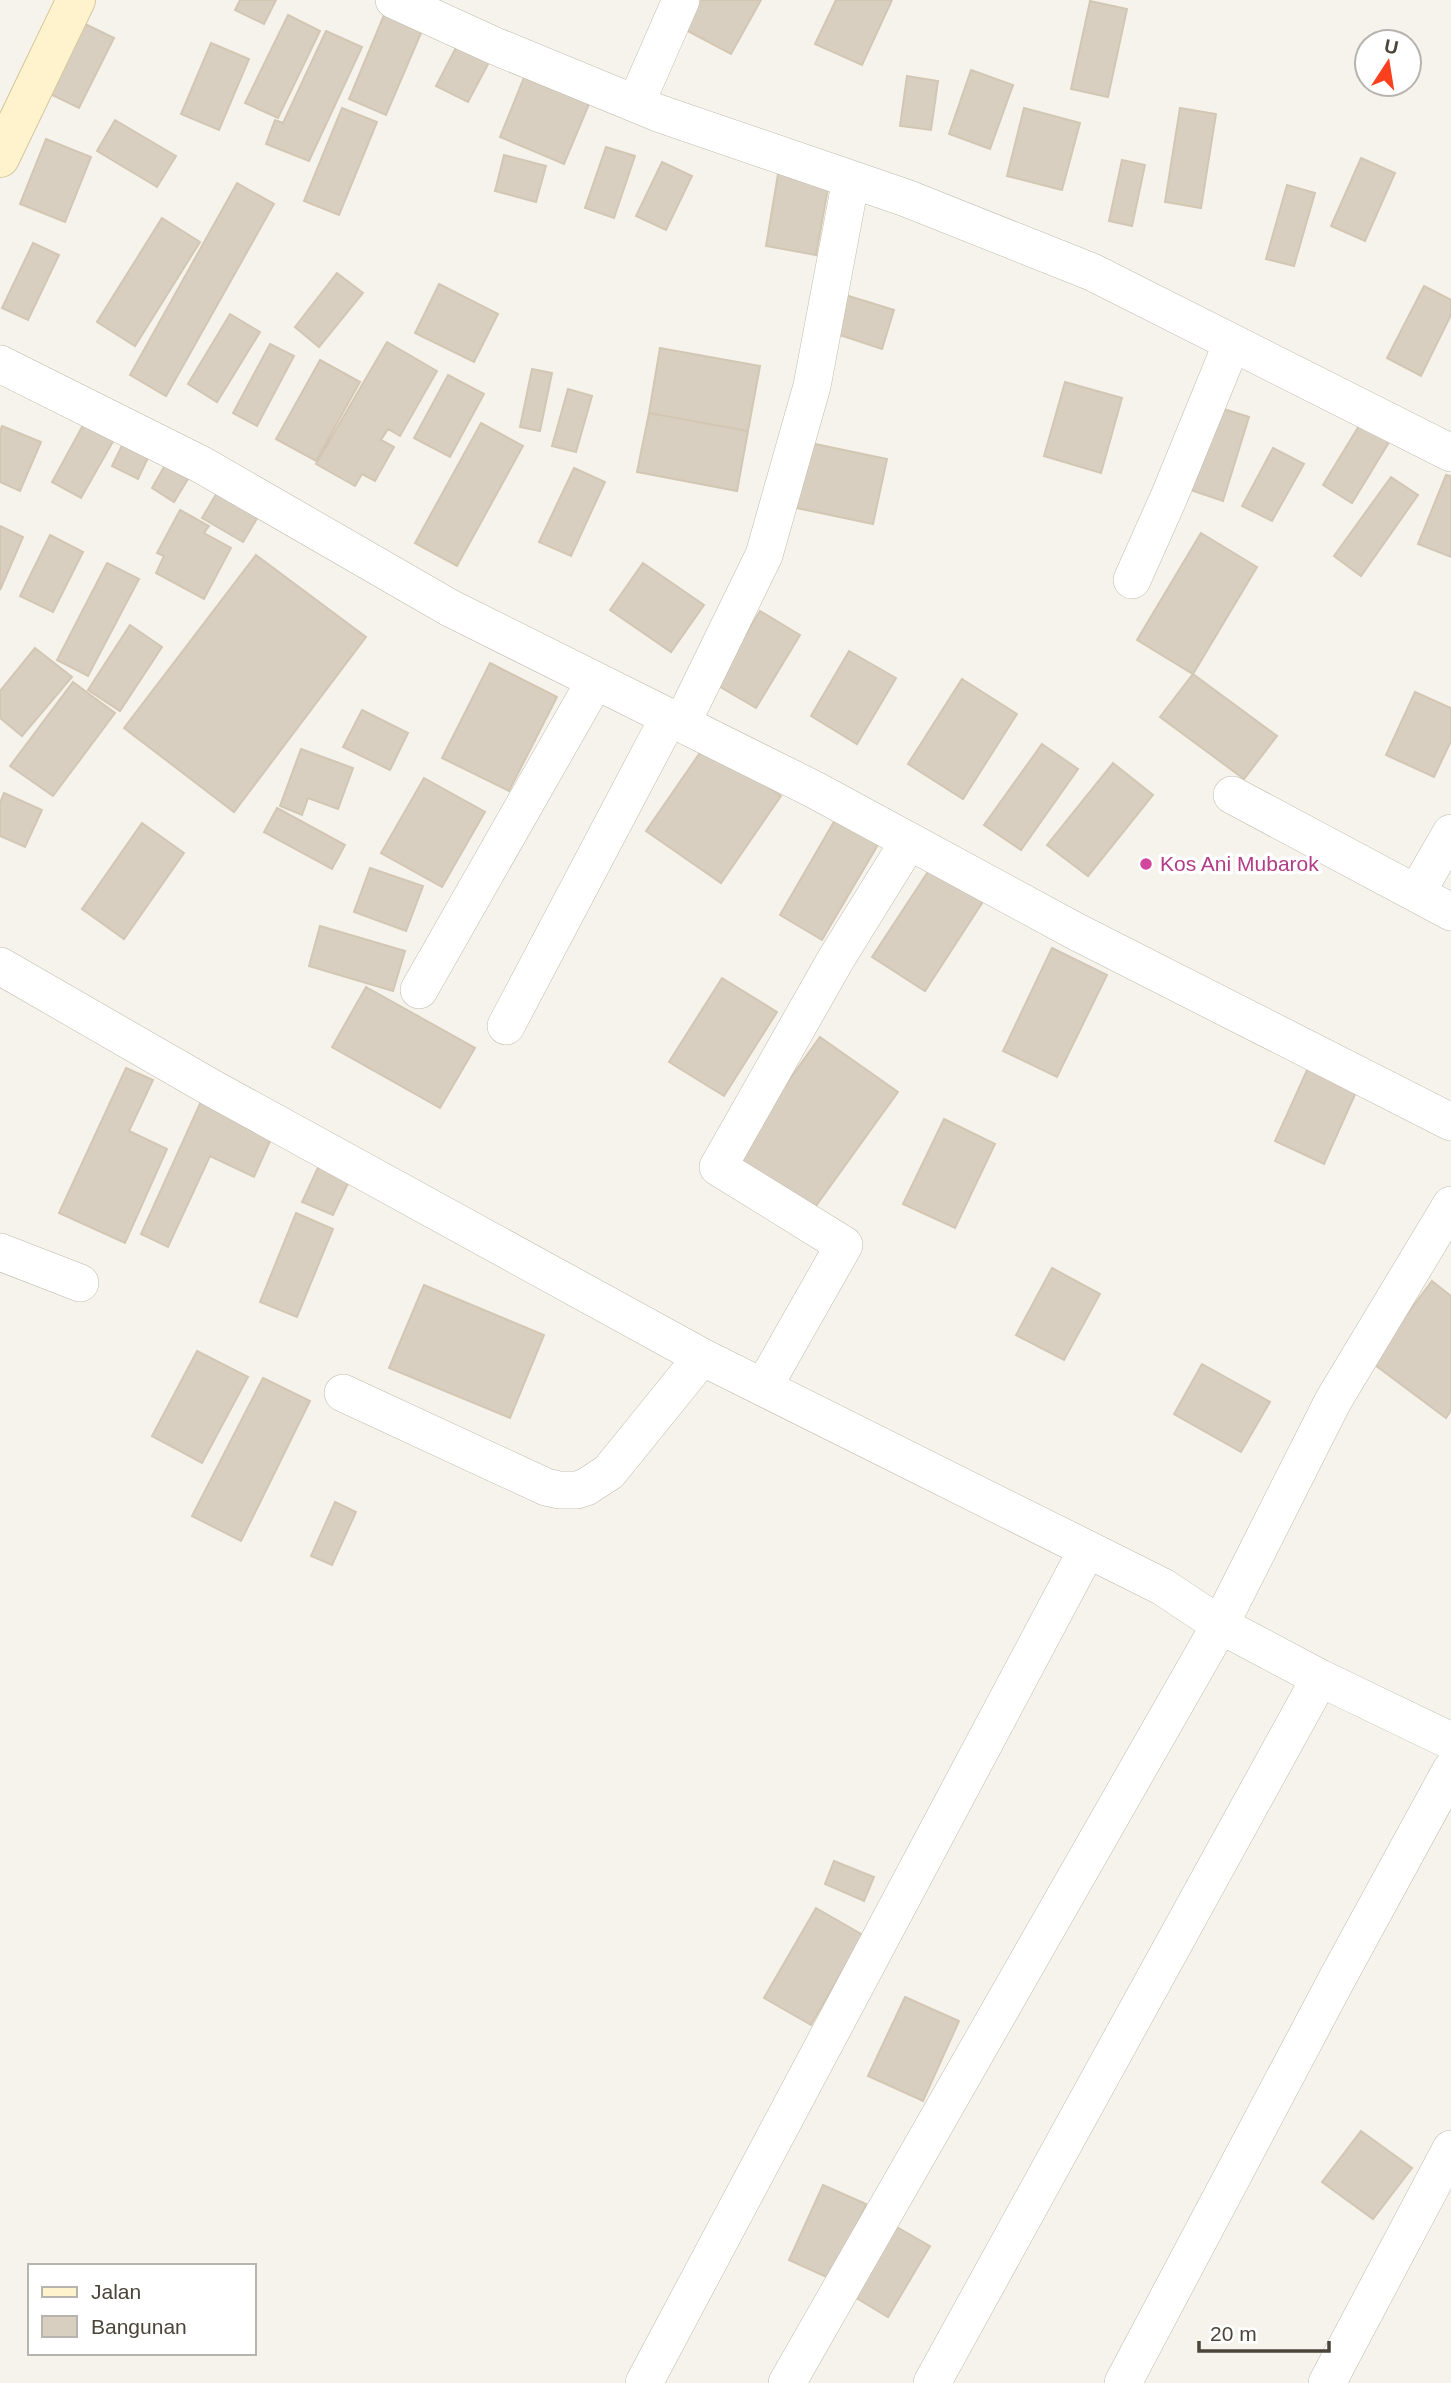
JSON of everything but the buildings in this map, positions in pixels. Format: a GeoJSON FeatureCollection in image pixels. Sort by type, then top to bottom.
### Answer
{"type":"FeatureCollection","features":[{"type":"Feature","properties":{"kind":"street"},"geometry":{"type":"LineString","coordinates":[[0,158],[76,0]]}},
{"type":"Feature","properties":{"kind":"street"},"geometry":{"type":"LineString","coordinates":[[394,0],[495,46],[658,113],[906,198],[1076,266],[1451,453]]}},
{"type":"Feature","properties":{"kind":"street"},"geometry":{"type":"LineString","coordinates":[[636,103],[681,0]]}},
{"type":"Feature","properties":{"kind":"street"},"geometry":{"type":"LineString","coordinates":[[506,1026],[764,555],[812,386],[850,179]]}},
{"type":"Feature","properties":{"kind":"street"},"geometry":{"type":"LineString","coordinates":[[1132,580],[1232,343]]}},
{"type":"Feature","properties":{"kind":"street"},"geometry":{"type":"LineString","coordinates":[[0,364],[202,465],[450,607],[815,790],[1075,931],[1451,1122]]}},
{"type":"Feature","properties":{"kind":"street"},"geometry":{"type":"LineString","coordinates":[[419,990],[595,681]]}},
{"type":"Feature","properties":{"kind":"street"},"geometry":{"type":"LineString","coordinates":[[1232,795],[1451,912]]}},
{"type":"Feature","properties":{"kind":"street"},"geometry":{"type":"LineString","coordinates":[[1417,892],[1451,833]]}},
{"type":"Feature","properties":{"kind":"street"},"geometry":{"type":"LineString","coordinates":[[764,1386],[844,1245],[718,1167],[836,959],[909,841]]}},
{"type":"Feature","properties":{"kind":"street"},"geometry":{"type":"LineString","coordinates":[[0,967],[210,1087],[702,1357],[1163,1587],[1220,1625],[1320,1678],[1451,1741]]}},
{"type":"Feature","properties":{"kind":"street"},"geometry":{"type":"LineString","coordinates":[[787,2383],[1220,1625],[1332,1401],[1451,1205]]}},
{"type":"Feature","properties":{"kind":"street"},"geometry":{"type":"LineString","coordinates":[[0,1252],[80,1283]]}},
{"type":"Feature","properties":{"kind":"street"},"geometry":{"type":"LineString","coordinates":[[343,1392],[546,1487],[577,1490],[609,1472],[702,1357]]}},
{"type":"Feature","properties":{"kind":"street"},"geometry":{"type":"LineString","coordinates":[[644,2383],[1087,1550]]}},
{"type":"Feature","properties":{"kind":"street"},"geometry":{"type":"LineString","coordinates":[[932,2383],[1320,1678]]}},
{"type":"Feature","properties":{"kind":"street"},"geometry":{"type":"LineString","coordinates":[[1123,2383],[1306,2036],[1451,1770]]}},
{"type":"Feature","properties":{"kind":"street"},"geometry":{"type":"LineString","coordinates":[[1327,2383],[1451,2149]]}},
{"type":"Feature","properties":{"kind":"place","name":"Kos Ani Mubarok"},"geometry":{"type":"Point","coordinates":[1146,864]}}]}
